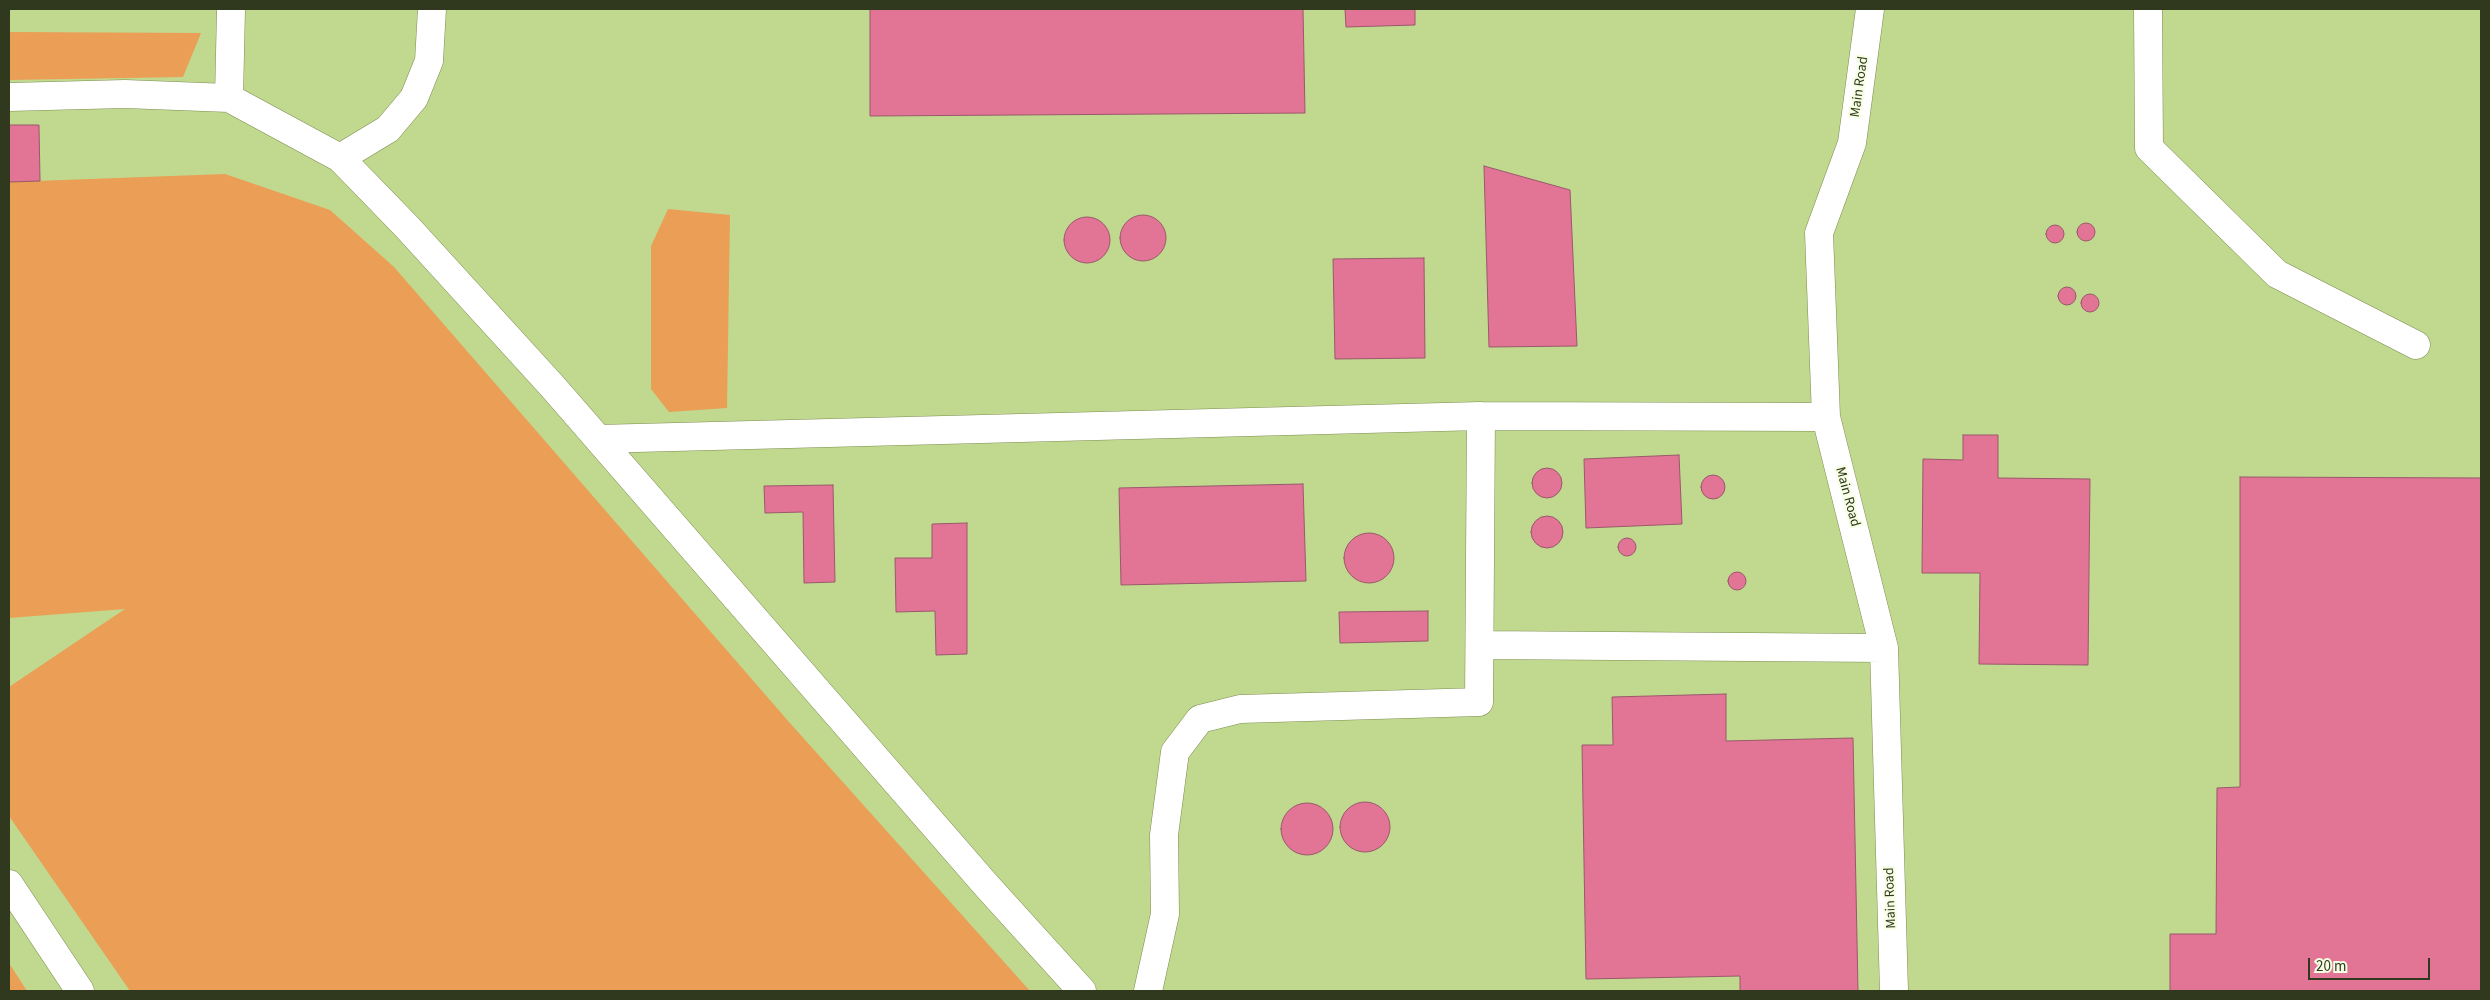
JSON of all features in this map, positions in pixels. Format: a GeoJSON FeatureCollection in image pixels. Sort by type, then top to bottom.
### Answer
{"type":"FeatureCollection","features":[{"type":"Feature","properties":{"kind":"lane"},"geometry":{"type":"LineString","coordinates":[[229,98],[231,9]]}},
{"type":"Feature","properties":{"kind":"lane"},"geometry":{"type":"LineString","coordinates":[[340,158],[388,129],[414,98],[429,61],[432,9]]}},
{"type":"Feature","properties":{"kind":"lane","name":"Main Road"},"geometry":{"type":"LineString","coordinates":[[1870,9],[1852,144],[1819,233],[1826,417],[1884,648],[1894,991]]}},
{"type":"Feature","properties":{"kind":"lane"},"geometry":{"type":"LineString","coordinates":[[2148,9],[2149,148],[2277,274],[2416,346]]}},
{"type":"Feature","properties":{"kind":"lane"},"geometry":{"type":"LineString","coordinates":[[9,97],[125,94],[229,98],[340,158],[408,228],[598,440],[986,885],[1082,991]]}},
{"type":"Feature","properties":{"kind":"lane"},"geometry":{"type":"LineString","coordinates":[[598,440],[1481,416],[1826,417]]}},
{"type":"Feature","properties":{"kind":"lane"},"geometry":{"type":"LineString","coordinates":[[1148,991],[1165,914],[1164,835],[1175,752],[1200,719],[1240,709],[1479,702],[1481,416]]}},
{"type":"Feature","properties":{"kind":"lane"},"geometry":{"type":"LineString","coordinates":[[1480,645],[1884,648]]}},
{"type":"Feature","properties":{"kind":"lane"},"geometry":{"type":"LineString","coordinates":[[9,884],[80,991]]}},
{"type":"Feature","properties":{"kind":"shaded area"},"geometry":{"type":"Polygon","coordinates":[[[9,9],[2481,9],[2481,991],[9,991],[9,9]]]}},
{"type":"Feature","properties":{"kind":"shaded area"},"geometry":{"type":"Polygon","coordinates":[[[9,32],[201,33],[183,77],[9,80],[9,32]]]}},
{"type":"Feature","properties":{"kind":"shaded area"},"geometry":{"type":"Polygon","coordinates":[[[225,174],[330,210],[394,267],[789,722],[1030,991],[130,991],[9,816],[9,687],[125,609],[9,618],[9,182],[225,174]]]}},
{"type":"Feature","properties":{"kind":"shaded area"},"geometry":{"type":"Polygon","coordinates":[[[668,209],[730,215],[727,408],[669,412],[651,389],[651,246],[668,209]]]}},
{"type":"Feature","properties":{"kind":"shaded area"},"geometry":{"type":"Polygon","coordinates":[[[9,963],[27,991],[9,991],[9,963]]]}},
{"type":"Feature","properties":{"kind":"building"},"geometry":{"type":"Polygon","coordinates":[[[870,9],[1303,9],[1305,113],[870,116],[870,9]]]}},
{"type":"Feature","properties":{"kind":"building"},"geometry":{"type":"Polygon","coordinates":[[[1345,9],[1415,9],[1415,25],[1346,27],[1345,9]]]}},
{"type":"Feature","properties":{"kind":"building"},"geometry":{"type":"Polygon","coordinates":[[[9,125],[39,125],[40,181],[9,182],[9,125]]]}},
{"type":"Feature","properties":{"kind":"building"},"geometry":{"type":"Polygon","coordinates":[[[1484,166],[1570,190],[1577,346],[1489,347],[1484,166]]]}},
{"type":"Feature","properties":{"kind":"building"},"geometry":{"type":"Polygon","coordinates":[[[1143,215],[1156,219],[1162,225],[1166,238],[1162,251],[1156,257],[1143,261],[1130,257],[1124,251],[1120,238],[1124,225],[1130,219],[1143,215]]]}},
{"type":"Feature","properties":{"kind":"building"},"geometry":{"type":"Polygon","coordinates":[[[1087,217],[1100,221],[1106,227],[1110,240],[1106,253],[1100,259],[1087,263],[1074,259],[1068,253],[1064,240],[1068,227],[1074,221],[1087,217]]]}},
{"type":"Feature","properties":{"kind":"building"},"geometry":{"type":"Polygon","coordinates":[[[2086,223],[2094,228],[2095,232],[2090,240],[2086,241],[2078,236],[2077,232],[2082,224],[2086,223]]]}},
{"type":"Feature","properties":{"kind":"building"},"geometry":{"type":"Polygon","coordinates":[[[2055,225],[2063,230],[2064,234],[2059,242],[2055,243],[2047,238],[2046,234],[2051,226],[2055,225]]]}},
{"type":"Feature","properties":{"kind":"building"},"geometry":{"type":"Polygon","coordinates":[[[1424,258],[1425,358],[1335,359],[1333,259],[1424,258]]]}},
{"type":"Feature","properties":{"kind":"building"},"geometry":{"type":"Polygon","coordinates":[[[2067,287],[2074,289],[2076,296],[2074,303],[2067,305],[2060,303],[2058,296],[2060,289],[2067,287]]]}},
{"type":"Feature","properties":{"kind":"building"},"geometry":{"type":"Polygon","coordinates":[[[2090,294],[2098,299],[2099,303],[2094,311],[2090,312],[2082,307],[2081,303],[2086,295],[2090,294]]]}},
{"type":"Feature","properties":{"kind":"building"},"geometry":{"type":"Polygon","coordinates":[[[1963,435],[1998,435],[1998,478],[2090,479],[2088,665],[1979,664],[1980,573],[1922,573],[1923,459],[1963,460],[1963,435]]]}},
{"type":"Feature","properties":{"kind":"building"},"geometry":{"type":"Polygon","coordinates":[[[1679,455],[1682,524],[1586,528],[1584,459],[1679,455]]]}},
{"type":"Feature","properties":{"kind":"building"},"geometry":{"type":"Polygon","coordinates":[[[1547,468],[1558,472],[1562,483],[1558,494],[1547,498],[1536,494],[1532,483],[1536,472],[1547,468]]]}},
{"type":"Feature","properties":{"kind":"building"},"geometry":{"type":"Polygon","coordinates":[[[1713,475],[1721,479],[1725,487],[1721,495],[1713,499],[1705,495],[1701,487],[1705,479],[1713,475]]]}},
{"type":"Feature","properties":{"kind":"building"},"geometry":{"type":"Polygon","coordinates":[[[2240,477],[2481,478],[2481,991],[2170,991],[2170,934],[2216,934],[2217,788],[2240,787],[2240,477]]]}},
{"type":"Feature","properties":{"kind":"building"},"geometry":{"type":"Polygon","coordinates":[[[1303,484],[1306,581],[1121,585],[1119,488],[1303,484]]]}},
{"type":"Feature","properties":{"kind":"building"},"geometry":{"type":"Polygon","coordinates":[[[833,485],[835,582],[804,583],[803,512],[765,513],[764,486],[833,485]]]}},
{"type":"Feature","properties":{"kind":"building"},"geometry":{"type":"Polygon","coordinates":[[[1547,516],[1553,517],[1558,521],[1562,526],[1562,538],[1558,543],[1553,547],[1547,548],[1541,547],[1536,543],[1532,538],[1531,532],[1532,526],[1536,521],[1541,517],[1547,516]]]}},
{"type":"Feature","properties":{"kind":"building"},"geometry":{"type":"Polygon","coordinates":[[[967,523],[967,654],[936,655],[935,611],[896,612],[895,558],[932,558],[932,524],[967,523]]]}},
{"type":"Feature","properties":{"kind":"building"},"geometry":{"type":"Polygon","coordinates":[[[1369,533],[1387,540],[1394,558],[1387,576],[1369,583],[1351,576],[1344,558],[1351,540],[1369,533]]]}},
{"type":"Feature","properties":{"kind":"building"},"geometry":{"type":"Polygon","coordinates":[[[1627,538],[1635,543],[1636,547],[1631,555],[1627,556],[1619,551],[1618,547],[1623,539],[1627,538]]]}},
{"type":"Feature","properties":{"kind":"building"},"geometry":{"type":"Polygon","coordinates":[[[1737,572],[1745,577],[1746,581],[1741,589],[1737,590],[1729,585],[1728,581],[1733,573],[1737,572]]]}},
{"type":"Feature","properties":{"kind":"building"},"geometry":{"type":"Polygon","coordinates":[[[1428,611],[1428,641],[1340,643],[1339,612],[1428,611]]]}},
{"type":"Feature","properties":{"kind":"building"},"geometry":{"type":"Polygon","coordinates":[[[1726,694],[1726,741],[1853,738],[1858,991],[1740,991],[1740,976],[1586,979],[1582,745],[1613,745],[1612,697],[1726,694]]]}},
{"type":"Feature","properties":{"kind":"building"},"geometry":{"type":"Polygon","coordinates":[[[1360,802],[1370,802],[1383,809],[1390,822],[1390,832],[1383,845],[1370,852],[1360,852],[1351,848],[1344,841],[1340,832],[1340,822],[1344,813],[1351,806],[1360,802]]]}},
{"type":"Feature","properties":{"kind":"building"},"geometry":{"type":"Polygon","coordinates":[[[1307,803],[1317,805],[1325,811],[1331,819],[1333,829],[1331,839],[1325,847],[1317,853],[1307,855],[1297,853],[1289,847],[1283,839],[1281,829],[1283,819],[1289,811],[1297,805],[1307,803]]]}}]}
